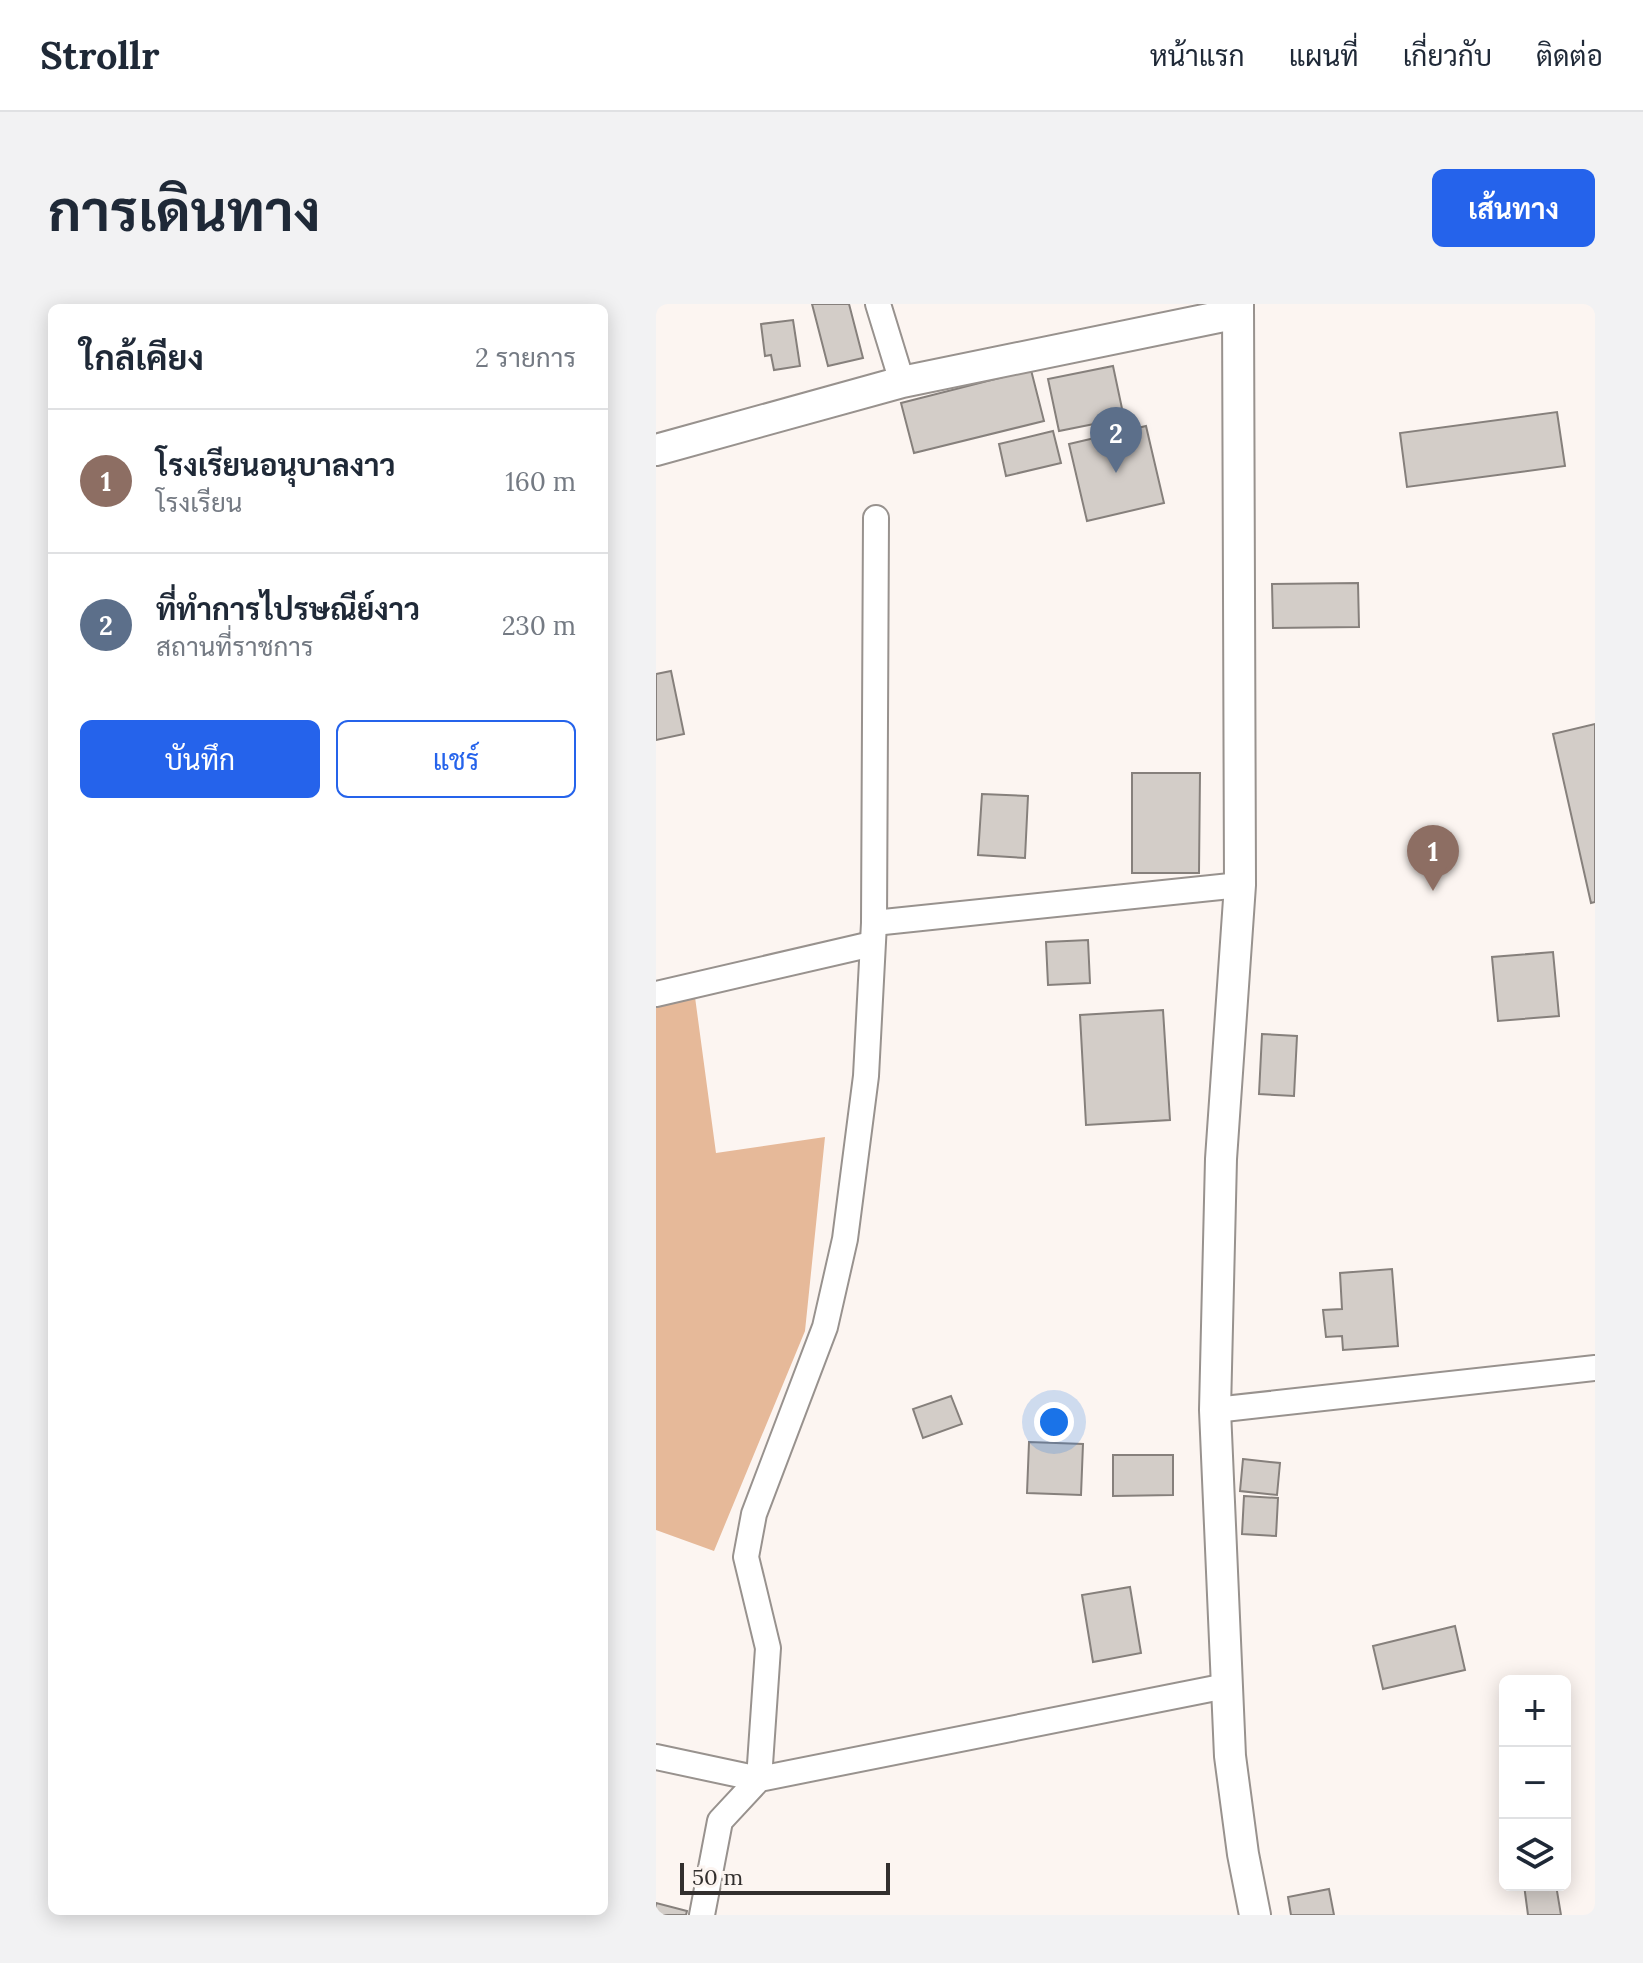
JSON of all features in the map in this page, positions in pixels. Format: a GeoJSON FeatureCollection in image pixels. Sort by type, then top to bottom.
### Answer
{"type":"FeatureCollection","features":[{"type":"Feature","properties":{"kind":"street"},"geometry":{"type":"LineString","coordinates":[[878,304],[902,382]]}},
{"type":"Feature","properties":{"kind":"street"},"geometry":{"type":"LineString","coordinates":[[656,450],[902,382],[1238,309],[1240,885],[1221,1159],[1215,1410],[1230,1756],[1255,1915]]}},
{"type":"Feature","properties":{"kind":"street"},"geometry":{"type":"LineString","coordinates":[[702,1915],[720,1821],[759,1779],[768,1648],[746,1557],[754,1514],[825,1327],[845,1239],[866,1076],[873,933],[876,518]]}},
{"type":"Feature","properties":{"kind":"street"},"geometry":{"type":"LineString","coordinates":[[656,994],[873,933],[1240,885]]}},
{"type":"Feature","properties":{"kind":"street"},"geometry":{"type":"LineString","coordinates":[[1215,1410],[1595,1368]]}},
{"type":"Feature","properties":{"kind":"street"},"geometry":{"type":"LineString","coordinates":[[656,1757],[759,1779],[1226,1686]]}},
{"type":"Feature","properties":{"kind":"shaded area"},"geometry":{"type":"Polygon","coordinates":[[[695,997],[716,1153],[825,1137],[805,1331],[714,1551],[656,1530],[656,1007],[695,997]]]}},
{"type":"Feature","properties":{"kind":"building"},"geometry":{"type":"Polygon","coordinates":[[[812,304],[849,304],[863,358],[828,366],[812,304]]]}},
{"type":"Feature","properties":{"kind":"building"},"geometry":{"type":"Polygon","coordinates":[[[793,320],[800,366],[774,370],[771,355],[765,356],[761,324],[793,320]]]}},
{"type":"Feature","properties":{"kind":"building"},"geometry":{"type":"Polygon","coordinates":[[[1113,366],[1124,418],[1059,431],[1048,379],[1113,366]]]}},
{"type":"Feature","properties":{"kind":"building"},"geometry":{"type":"Polygon","coordinates":[[[1031,370],[1044,421],[914,453],[901,403],[1031,370]]]}},
{"type":"Feature","properties":{"kind":"building"},"geometry":{"type":"Polygon","coordinates":[[[1557,412],[1565,466],[1407,487],[1400,433],[1557,412]]]}},
{"type":"Feature","properties":{"kind":"building"},"geometry":{"type":"Polygon","coordinates":[[[1146,426],[1164,503],[1087,521],[1069,444],[1146,426]]]}},
{"type":"Feature","properties":{"kind":"building"},"geometry":{"type":"Polygon","coordinates":[[[1053,431],[1061,463],[1006,476],[999,444],[1053,431]]]}},
{"type":"Feature","properties":{"kind":"building"},"geometry":{"type":"Polygon","coordinates":[[[1358,583],[1359,627],[1273,628],[1272,584],[1358,583]]]}},
{"type":"Feature","properties":{"kind":"building"},"geometry":{"type":"Polygon","coordinates":[[[671,671],[684,734],[656,740],[656,674],[671,671]]]}},
{"type":"Feature","properties":{"kind":"building"},"geometry":{"type":"Polygon","coordinates":[[[1595,724],[1595,902],[1591,903],[1553,734],[1595,724]]]}},
{"type":"Feature","properties":{"kind":"building"},"geometry":{"type":"Polygon","coordinates":[[[1132,773],[1200,773],[1199,873],[1132,873],[1132,773]]]}},
{"type":"Feature","properties":{"kind":"building"},"geometry":{"type":"Polygon","coordinates":[[[982,794],[1028,796],[1025,858],[978,855],[982,794]]]}},
{"type":"Feature","properties":{"kind":"building"},"geometry":{"type":"Polygon","coordinates":[[[1088,940],[1090,983],[1048,985],[1046,942],[1088,940]]]}},
{"type":"Feature","properties":{"kind":"building"},"geometry":{"type":"Polygon","coordinates":[[[1553,952],[1559,1016],[1498,1021],[1492,957],[1553,952]]]}},
{"type":"Feature","properties":{"kind":"building"},"geometry":{"type":"Polygon","coordinates":[[[1163,1010],[1170,1120],[1086,1125],[1080,1015],[1163,1010]]]}},
{"type":"Feature","properties":{"kind":"building"},"geometry":{"type":"Polygon","coordinates":[[[1262,1034],[1297,1036],[1294,1096],[1259,1094],[1262,1034]]]}},
{"type":"Feature","properties":{"kind":"building"},"geometry":{"type":"Polygon","coordinates":[[[1392,1269],[1398,1346],[1343,1350],[1342,1336],[1326,1337],[1323,1310],[1342,1309],[1340,1273],[1392,1269]]]}},
{"type":"Feature","properties":{"kind":"building"},"geometry":{"type":"Polygon","coordinates":[[[951,1396],[962,1424],[923,1438],[913,1409],[951,1396]]]}},
{"type":"Feature","properties":{"kind":"building"},"geometry":{"type":"Polygon","coordinates":[[[1029,1442],[1083,1444],[1081,1495],[1027,1493],[1029,1442]]]}},
{"type":"Feature","properties":{"kind":"building"},"geometry":{"type":"Polygon","coordinates":[[[1113,1455],[1173,1455],[1173,1495],[1113,1496],[1113,1455]]]}},
{"type":"Feature","properties":{"kind":"building"},"geometry":{"type":"Polygon","coordinates":[[[1243,1459],[1280,1463],[1277,1495],[1240,1491],[1243,1459]]]}},
{"type":"Feature","properties":{"kind":"building"},"geometry":{"type":"Polygon","coordinates":[[[1244,1496],[1278,1498],[1276,1536],[1242,1534],[1244,1496]]]}},
{"type":"Feature","properties":{"kind":"building"},"geometry":{"type":"Polygon","coordinates":[[[1130,1587],[1141,1653],[1093,1662],[1082,1595],[1130,1587]]]}},
{"type":"Feature","properties":{"kind":"building"},"geometry":{"type":"Polygon","coordinates":[[[1455,1626],[1465,1670],[1383,1689],[1373,1646],[1455,1626]]]}},
{"type":"Feature","properties":{"kind":"building"},"geometry":{"type":"Polygon","coordinates":[[[1329,1889],[1334,1915],[1291,1915],[1288,1897],[1329,1889]]]}},
{"type":"Feature","properties":{"kind":"building"},"geometry":{"type":"Polygon","coordinates":[[[1525,1891],[1557,1891],[1561,1915],[1528,1915],[1525,1891]]]}},
{"type":"Feature","properties":{"kind":"building"},"geometry":{"type":"Polygon","coordinates":[[[656,1903],[687,1911],[686,1915],[656,1915],[656,1903]]]}},
{"type":"Feature","properties":{"kind":"place","name":"ที่ทำการไปรษณีย์งาว"},"geometry":{"type":"Point","coordinates":[1116,473]}},
{"type":"Feature","properties":{"kind":"place","name":"โรงเรียนอนุบาลงาว"},"geometry":{"type":"Point","coordinates":[1433,891]}}]}
